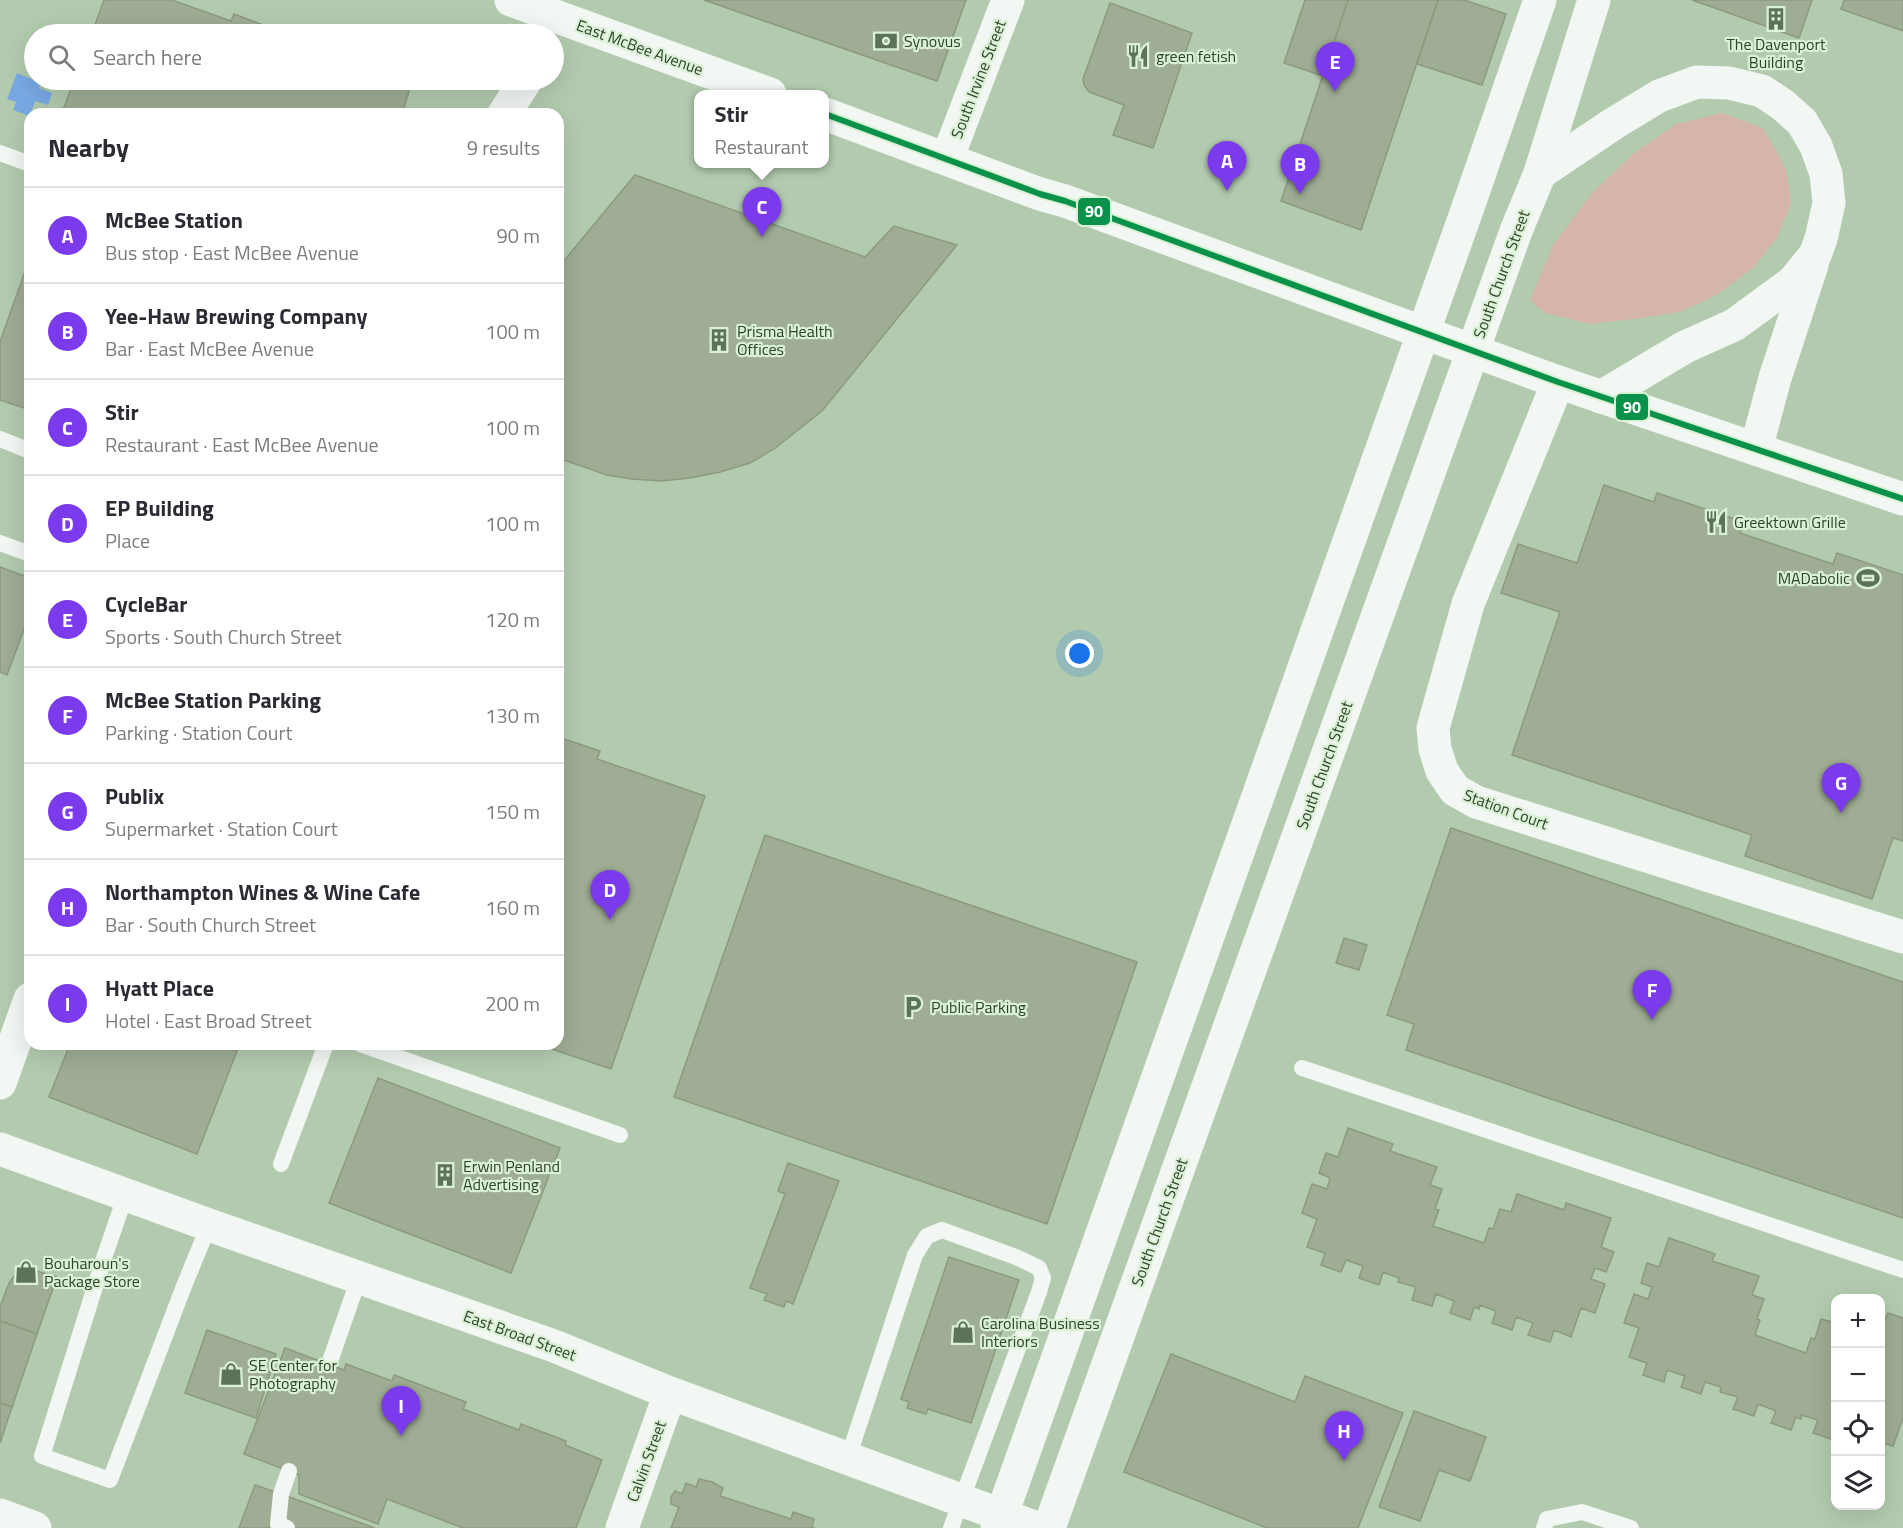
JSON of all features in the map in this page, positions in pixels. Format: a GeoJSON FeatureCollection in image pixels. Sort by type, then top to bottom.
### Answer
{"type":"FeatureCollection","features":[{"type":"Feature","properties":{"kind":"main road","name":"East McBee Avenue"},"geometry":{"type":"LineString","coordinates":[[511,0],[759,90]]}},
{"type":"Feature","properties":{"kind":"main road","name":"South Irvine Street"},"geometry":{"type":"LineString","coordinates":[[947,159],[1008,0]]}},
{"type":"Feature","properties":{"kind":"main road"},"geometry":{"type":"LineString","coordinates":[[997,1528],[1540,0]]}},
{"type":"Feature","properties":{"kind":"main road","name":"South Church Street"},"geometry":{"type":"LineString","coordinates":[[1049,1528],[1516,231],[1540,173],[1594,0]]}},
{"type":"Feature","properties":{"kind":"main road"},"geometry":{"type":"LineString","coordinates":[[1540,173],[1659,96],[1697,82],[1728,83],[1762,91],[1783,105],[1802,123],[1816,146],[1826,174],[1829,203],[1821,239],[1775,378],[1756,449]]}},
{"type":"Feature","properties":{"kind":"main road"},"geometry":{"type":"LineString","coordinates":[[508,108],[520,90]]}},
{"type":"Feature","properties":{"kind":"main road"},"geometry":{"type":"LineString","coordinates":[[829,115],[1558,382],[1903,499]]}},
{"type":"Feature","properties":{"kind":"main road"},"geometry":{"type":"LineString","coordinates":[[1601,397],[1685,347],[1734,325],[1793,282],[1815,255]]}},
{"type":"Feature","properties":{"kind":"main road","name":"Station Court"},"geometry":{"type":"LineString","coordinates":[[1558,382],[1468,604],[1433,728],[1435,749],[1442,771],[1455,790],[1476,802],[1903,937]]}},
{"type":"Feature","properties":{"kind":"main road"},"geometry":{"type":"LineString","coordinates":[[0,1083],[24,1016]]}},
{"type":"Feature","properties":{"kind":"main road","name":"East Broad Street"},"geometry":{"type":"LineString","coordinates":[[0,1149],[554,1346],[670,1393],[848,1458],[956,1514],[1037,1528]]}},
{"type":"Feature","properties":{"kind":"main road","name":"Calvin Street"},"geometry":{"type":"LineString","coordinates":[[622,1528],[670,1393]]}},
{"type":"Feature","properties":{"kind":"main road"},"geometry":{"type":"LineString","coordinates":[[0,1515],[35,1528]]}},
{"type":"Feature","properties":{"kind":"lane"},"geometry":{"type":"LineString","coordinates":[[0,153],[24,162]]}},
{"type":"Feature","properties":{"kind":"lane"},"geometry":{"type":"LineString","coordinates":[[0,440],[24,449]]}},
{"type":"Feature","properties":{"kind":"lane"},"geometry":{"type":"LineString","coordinates":[[0,543],[24,552]]}},
{"type":"Feature","properties":{"kind":"lane"},"geometry":{"type":"LineString","coordinates":[[281,1164],[324,1050]]}},
{"type":"Feature","properties":{"kind":"lane"},"geometry":{"type":"LineString","coordinates":[[377,1050],[620,1135]]}},
{"type":"Feature","properties":{"kind":"lane"},"geometry":{"type":"LineString","coordinates":[[1302,1068],[1903,1270]]}},
{"type":"Feature","properties":{"kind":"lane"},"geometry":{"type":"LineString","coordinates":[[126,1194],[42,1456],[110,1480],[209,1225]]}},
{"type":"Feature","properties":{"kind":"lane"},"geometry":{"type":"LineString","coordinates":[[848,1458],[915,1255],[927,1236],[942,1230],[1040,1268],[1043,1278],[1039,1292],[956,1514]]}},
{"type":"Feature","properties":{"kind":"lane"},"geometry":{"type":"LineString","coordinates":[[328,1364],[359,1278]]}},
{"type":"Feature","properties":{"kind":"lane"},"geometry":{"type":"LineString","coordinates":[[287,1528],[278,1524],[281,1494],[289,1471]]}},
{"type":"Feature","properties":{"kind":"lane"},"geometry":{"type":"LineString","coordinates":[[1544,1528],[1547,1519],[1582,1512],[1630,1528]]}},
{"type":"Feature","properties":{"kind":"shaded area"},"geometry":{"type":"Polygon","coordinates":[[[1722,113],[1763,128],[1786,169],[1791,203],[1777,238],[1754,267],[1717,295],[1680,312],[1634,319],[1590,324],[1545,313],[1530,300],[1553,245],[1592,193],[1633,154],[1676,124],[1722,113]]]}},
{"type":"Feature","properties":{"kind":"water"},"geometry":{"type":"Polygon","coordinates":[[[17,73],[24,76],[24,90],[44,90],[52,93],[48,105],[35,101],[33,108],[24,108],[24,114],[13,110],[16,102],[7,99],[17,73]]]}},
{"type":"Feature","properties":{"kind":"building"},"geometry":{"type":"Polygon","coordinates":[[[104,0],[172,0],[231,21],[234,14],[260,24],[95,24],[104,0]]]}},
{"type":"Feature","properties":{"kind":"building","name":"Synovus"},"geometry":{"type":"Polygon","coordinates":[[[704,0],[966,0],[937,81],[704,0]]]}},
{"type":"Feature","properties":{"kind":"building"},"geometry":{"type":"Polygon","coordinates":[[[1305,0],[1348,0],[1323,76],[1284,63],[1305,0]]]}},
{"type":"Feature","properties":{"kind":"building"},"geometry":{"type":"Polygon","coordinates":[[[1348,0],[1438,0],[1361,230],[1281,201],[1348,0]]]}},
{"type":"Feature","properties":{"kind":"building"},"geometry":{"type":"Polygon","coordinates":[[[1438,0],[1464,0],[1506,14],[1482,85],[1417,64],[1438,0]]]}},
{"type":"Feature","properties":{"kind":"building","name":"The Davenport Building"},"geometry":{"type":"Polygon","coordinates":[[[1692,0],[1812,0],[1799,38],[1692,0]]]}},
{"type":"Feature","properties":{"kind":"building"},"geometry":{"type":"Polygon","coordinates":[[[1844,0],[1903,0],[1903,31],[1841,9],[1844,0]]]}},
{"type":"Feature","properties":{"kind":"building","name":"green fetish"},"geometry":{"type":"Polygon","coordinates":[[[1110,3],[1192,33],[1153,148],[1113,135],[1124,105],[1089,92],[1084,85],[1083,79],[1110,3]]]}},
{"type":"Feature","properties":{"kind":"building"},"geometry":{"type":"Polygon","coordinates":[[[70,90],[409,90],[404,108],[64,108],[70,90]]]}},
{"type":"Feature","properties":{"kind":"building","name":"Prisma Health Offices"},"geometry":{"type":"Polygon","coordinates":[[[635,175],[865,257],[894,226],[957,245],[822,411],[774,449],[750,463],[720,472],[661,481],[607,475],[564,460],[564,261],[635,175]]]}},
{"type":"Feature","properties":{"kind":"building"},"geometry":{"type":"Polygon","coordinates":[[[24,274],[24,408],[0,400],[0,342],[24,274]]]}},
{"type":"Feature","properties":{"kind":"building"},"geometry":{"type":"Polygon","coordinates":[[[1604,485],[1654,502],[1657,493],[1744,522],[1740,533],[1833,564],[1837,553],[1903,575],[1903,841],[1893,838],[1872,899],[1745,856],[1752,835],[1512,755],[1560,612],[1501,593],[1518,544],[1577,563],[1604,485]]]}},
{"type":"Feature","properties":{"kind":"building"},"geometry":{"type":"Polygon","coordinates":[[[0,567],[24,576],[24,629],[7,675],[0,672],[0,567]]]}},
{"type":"Feature","properties":{"kind":"building"},"geometry":{"type":"Polygon","coordinates":[[[564,739],[600,751],[597,759],[705,796],[611,1069],[555,1050],[564,1050],[564,739]]]}},
{"type":"Feature","properties":{"kind":"building"},"geometry":{"type":"Polygon","coordinates":[[[1451,828],[1903,982],[1903,1218],[1406,1050],[1414,1024],[1387,1015],[1451,828]]]}},
{"type":"Feature","properties":{"kind":"building","name":"Public Parking"},"geometry":{"type":"Polygon","coordinates":[[[765,835],[1137,962],[1047,1224],[674,1097],[765,835]]]}},
{"type":"Feature","properties":{"kind":"building"},"geometry":{"type":"Polygon","coordinates":[[[1344,938],[1367,945],[1359,970],[1336,963],[1344,938]]]}},
{"type":"Feature","properties":{"kind":"building"},"geometry":{"type":"Polygon","coordinates":[[[68,1050],[237,1051],[197,1154],[49,1097],[68,1050]]]}},
{"type":"Feature","properties":{"kind":"building","name":"Erwin Penland Advertising"},"geometry":{"type":"Polygon","coordinates":[[[378,1078],[560,1148],[511,1273],[329,1203],[378,1078]]]}},
{"type":"Feature","properties":{"kind":"building"},"geometry":{"type":"Polygon","coordinates":[[[1348,1128],[1393,1144],[1390,1151],[1437,1167],[1430,1185],[1442,1189],[1435,1209],[1439,1210],[1433,1226],[1484,1243],[1489,1228],[1493,1229],[1500,1209],[1511,1212],[1517,1194],[1564,1210],[1566,1203],[1611,1218],[1601,1247],[1614,1252],[1606,1272],[1595,1268],[1591,1279],[1605,1284],[1595,1313],[1581,1308],[1571,1337],[1554,1330],[1550,1342],[1528,1335],[1533,1323],[1516,1317],[1512,1330],[1492,1323],[1496,1311],[1480,1305],[1479,1309],[1474,1307],[1470,1320],[1450,1313],[1454,1301],[1436,1294],[1432,1306],[1412,1300],[1416,1287],[1398,1282],[1399,1278],[1383,1272],[1379,1285],[1359,1278],[1363,1266],[1346,1260],[1341,1272],[1321,1265],[1325,1253],[1307,1247],[1317,1219],[1302,1213],[1312,1184],[1327,1189],[1330,1178],[1319,1173],[1326,1153],[1338,1157],[1348,1128]]]}},
{"type":"Feature","properties":{"kind":"building"},"geometry":{"type":"Polygon","coordinates":[[[788,1163],[839,1181],[793,1304],[786,1301],[784,1307],[764,1300],[767,1294],[750,1288],[785,1194],[778,1191],[788,1163]]]}},
{"type":"Feature","properties":{"kind":"building"},"geometry":{"type":"Polygon","coordinates":[[[1669,1238],[1715,1254],[1712,1261],[1759,1276],[1752,1295],[1764,1299],[1757,1319],[1760,1320],[1755,1335],[1806,1353],[1811,1338],[1815,1339],[1821,1319],[1831,1322],[1831,1439],[1813,1433],[1818,1420],[1801,1415],[1801,1419],[1796,1417],[1791,1430],[1771,1423],[1776,1411],[1758,1404],[1754,1416],[1733,1409],[1738,1397],[1720,1392],[1721,1387],[1705,1382],[1701,1394],[1681,1387],[1685,1376],[1667,1370],[1664,1382],[1643,1375],[1647,1363],[1629,1357],[1639,1328],[1624,1323],[1634,1294],[1648,1299],[1652,1287],[1641,1283],[1647,1263],[1659,1267],[1669,1238]]]}},
{"type":"Feature","properties":{"kind":"building","name":"Carolina Business Interiors"},"geometry":{"type":"Polygon","coordinates":[[[949,1257],[1019,1280],[971,1423],[928,1409],[926,1414],[907,1408],[909,1402],[901,1399],[949,1257]]]}},
{"type":"Feature","properties":{"kind":"building"},"geometry":{"type":"Polygon","coordinates":[[[26,1268],[57,1277],[37,1334],[0,1321],[0,1307],[9,1283],[15,1275],[26,1268]]]}},
{"type":"Feature","properties":{"kind":"building"},"geometry":{"type":"Polygon","coordinates":[[[1888,1313],[1903,1318],[1903,1418],[1893,1446],[1885,1444],[1885,1320],[1888,1313]]]}},
{"type":"Feature","properties":{"kind":"building"},"geometry":{"type":"Polygon","coordinates":[[[0,1321],[37,1334],[12,1407],[0,1403],[0,1321]]]}},
{"type":"Feature","properties":{"kind":"building","name":"SE Center for Photography"},"geometry":{"type":"Polygon","coordinates":[[[207,1330],[276,1354],[256,1418],[185,1393],[207,1330]]]}},
{"type":"Feature","properties":{"kind":"building"},"geometry":{"type":"Polygon","coordinates":[[[285,1348],[344,1370],[346,1364],[392,1381],[394,1375],[466,1402],[463,1409],[519,1430],[521,1424],[566,1441],[565,1445],[602,1460],[576,1528],[463,1528],[387,1499],[378,1524],[299,1494],[299,1475],[244,1454],[285,1348]]]}},
{"type":"Feature","properties":{"kind":"building"},"geometry":{"type":"Polygon","coordinates":[[[1171,1354],[1295,1402],[1305,1376],[1403,1413],[1358,1528],[1267,1528],[1124,1472],[1171,1354]]]}},
{"type":"Feature","properties":{"kind":"building"},"geometry":{"type":"Polygon","coordinates":[[[0,1403],[12,1407],[0,1443],[0,1403]]]}},
{"type":"Feature","properties":{"kind":"building"},"geometry":{"type":"Polygon","coordinates":[[[1414,1411],[1486,1437],[1470,1481],[1439,1470],[1420,1521],[1379,1507],[1414,1411]]]}},
{"type":"Feature","properties":{"kind":"building"},"geometry":{"type":"Polygon","coordinates":[[[699,1479],[723,1488],[720,1496],[791,1519],[793,1512],[814,1519],[812,1527],[815,1528],[671,1528],[679,1507],[671,1504],[671,1497],[675,1491],[682,1494],[686,1483],[696,1487],[699,1479]]]}},
{"type":"Feature","properties":{"kind":"building"},"geometry":{"type":"Polygon","coordinates":[[[255,1485],[281,1494],[375,1528],[239,1528],[255,1485]]]}},
{"type":"Feature","properties":{"kind":"transit line","name":"90"},"geometry":{"type":"LineString","coordinates":[[829,115],[1558,382],[1903,499]]}},
{"type":"Feature","properties":{"kind":"place","name":"The Davenport Building"},"geometry":{"type":"Point","coordinates":[1776,19]}},
{"type":"Feature","properties":{"kind":"place","name":"Synovus"},"geometry":{"type":"Point","coordinates":[886,41]}},
{"type":"Feature","properties":{"kind":"place","name":"green fetish"},"geometry":{"type":"Point","coordinates":[1138,56]}},
{"type":"Feature","properties":{"kind":"place","name":"CycleBar"},"geometry":{"type":"Point","coordinates":[1335,92]}},
{"type":"Feature","properties":{"kind":"place","name":"McBee Station"},"geometry":{"type":"Point","coordinates":[1227,191]}},
{"type":"Feature","properties":{"kind":"place","name":"Yee-Haw Brewing Company"},"geometry":{"type":"Point","coordinates":[1300,194]}},
{"type":"Feature","properties":{"kind":"place","name":"Stir"},"geometry":{"type":"Point","coordinates":[762,237]}},
{"type":"Feature","properties":{"kind":"place","name":"Prisma Health Offices"},"geometry":{"type":"Point","coordinates":[719,340]}},
{"type":"Feature","properties":{"kind":"place","name":"Greektown Grille"},"geometry":{"type":"Point","coordinates":[1716,522]}},
{"type":"Feature","properties":{"kind":"place","name":"MADabolic"},"geometry":{"type":"Point","coordinates":[1868,578]}},
{"type":"Feature","properties":{"kind":"place","name":"Publix"},"geometry":{"type":"Point","coordinates":[1841,813]}},
{"type":"Feature","properties":{"kind":"place","name":"EP Building"},"geometry":{"type":"Point","coordinates":[610,920]}},
{"type":"Feature","properties":{"kind":"place","name":"Public Parking"},"geometry":{"type":"Point","coordinates":[913,1007]}},
{"type":"Feature","properties":{"kind":"place","name":"McBee Station Parking"},"geometry":{"type":"Point","coordinates":[1652,1020]}},
{"type":"Feature","properties":{"kind":"place","name":"Erwin Penland Advertising"},"geometry":{"type":"Point","coordinates":[445,1175]}},
{"type":"Feature","properties":{"kind":"place","name":"Bouharoun's Package Store"},"geometry":{"type":"Point","coordinates":[26,1272]}},
{"type":"Feature","properties":{"kind":"place","name":"Carolina Business Interiors"},"geometry":{"type":"Point","coordinates":[963,1332]}},
{"type":"Feature","properties":{"kind":"place","name":"SE Center for Photography"},"geometry":{"type":"Point","coordinates":[231,1374]}},
{"type":"Feature","properties":{"kind":"place","name":"Hyatt Place"},"geometry":{"type":"Point","coordinates":[401,1436]}},
{"type":"Feature","properties":{"kind":"place","name":"Northampton Wines & Wine Cafe"},"geometry":{"type":"Point","coordinates":[1344,1461]}}]}
